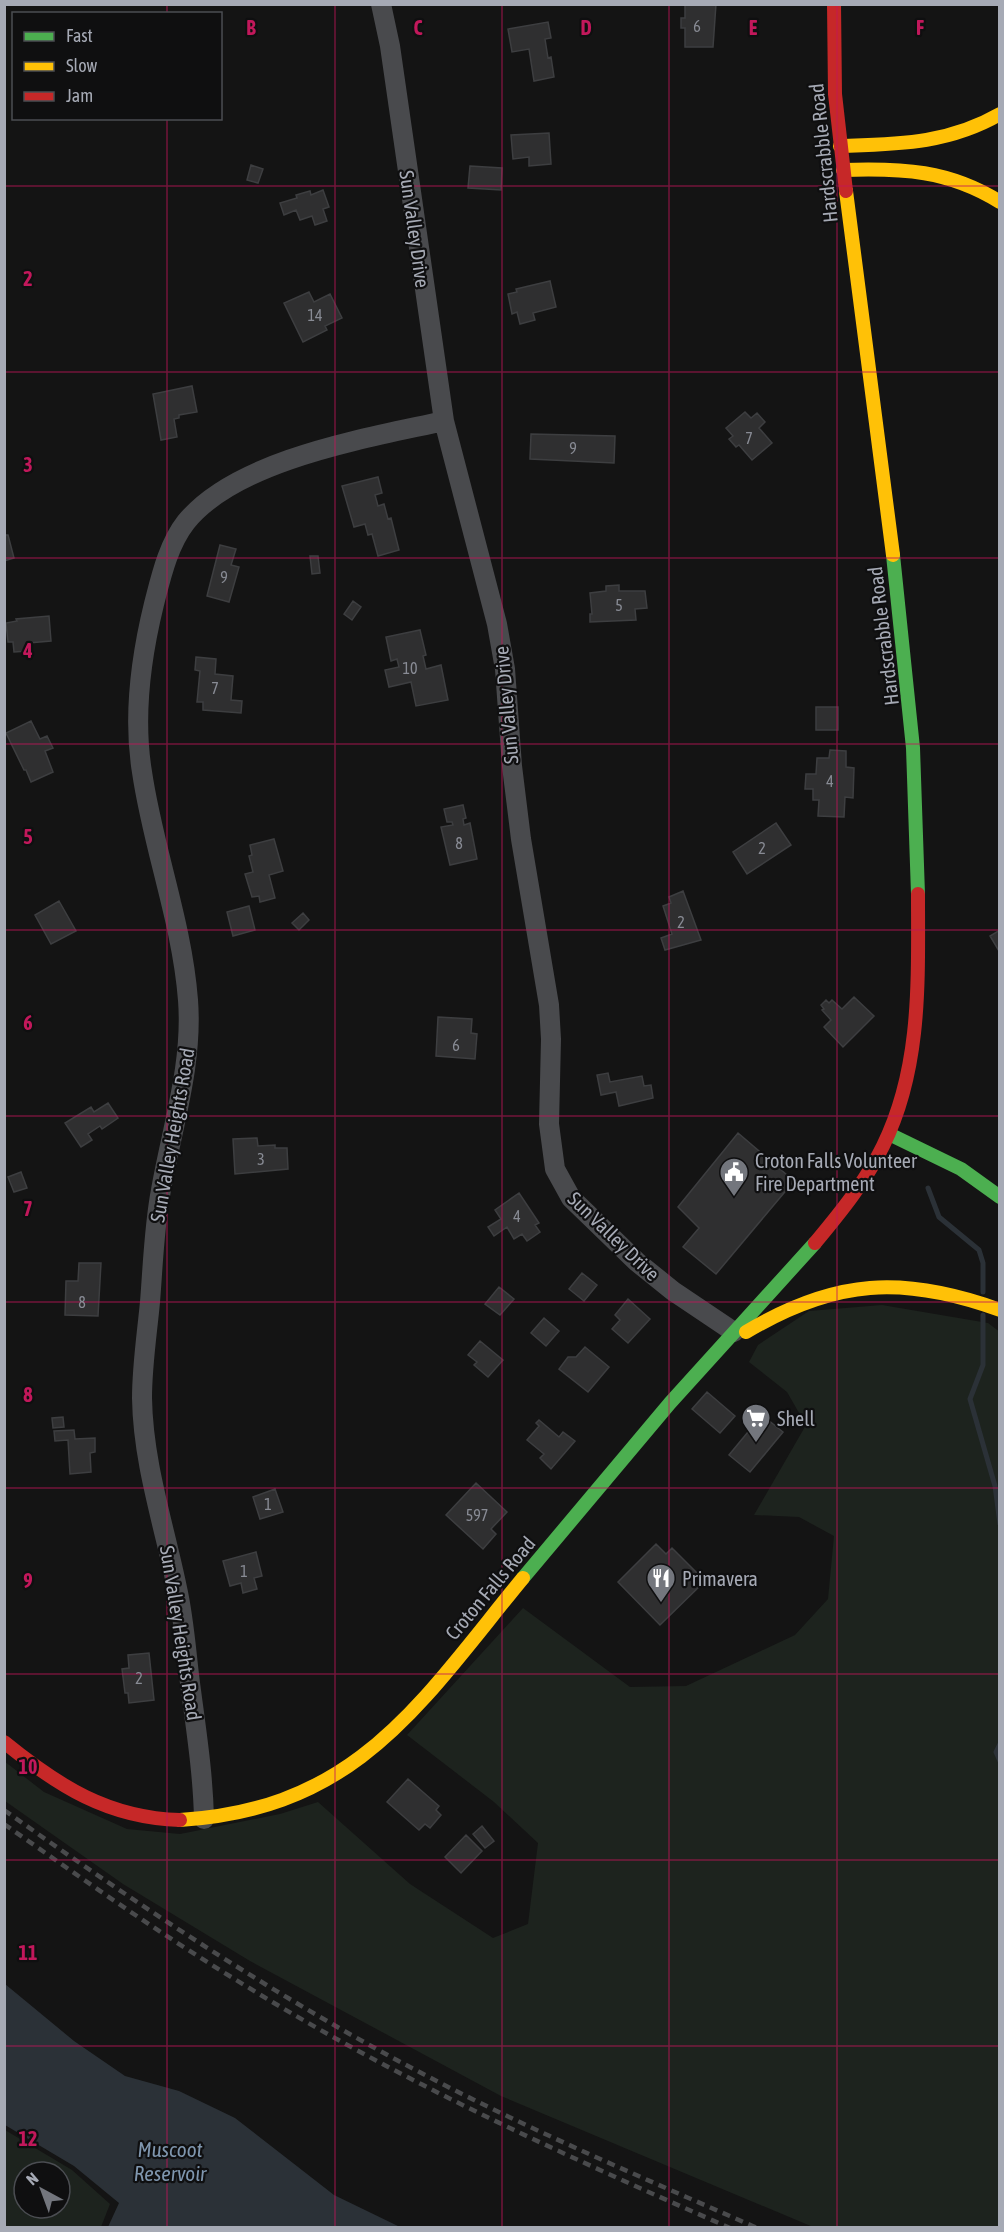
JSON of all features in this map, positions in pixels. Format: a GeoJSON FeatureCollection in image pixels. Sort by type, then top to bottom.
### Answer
{"type":"FeatureCollection","features":[{"type":"Feature","properties":{"kind":"main road","name":"Hardscrabble Road"},"geometry":{"type":"LineString","coordinates":[[834,4],[833,64],[840,146],[905,651],[914,761],[918,866],[915,1036],[901,1104],[889,1134]]}},
{"type":"Feature","properties":{"kind":"main road"},"geometry":{"type":"LineString","coordinates":[[840,146],[919,143],[947,139],[972,130],[999,114]]}},
{"type":"Feature","properties":{"kind":"main road"},"geometry":{"type":"LineString","coordinates":[[843,171],[897,169],[922,171],[970,185],[999,202]]}},
{"type":"Feature","properties":{"kind":"main road"},"geometry":{"type":"LineString","coordinates":[[889,1134],[960,1168],[999,1197]]}},
{"type":"Feature","properties":{"kind":"main road","name":"Croton Falls Road"},"geometry":{"type":"LineString","coordinates":[[4,1742],[41,1772],[67,1789],[100,1805],[146,1819],[176,1821],[204,1819],[266,1806],[296,1796],[351,1767],[375,1748],[424,1698],[623,1458],[830,1223],[872,1166],[889,1134]]}},
{"type":"Feature","properties":{"kind":"main road"},"geometry":{"type":"LineString","coordinates":[[706,1362],[748,1331],[779,1312],[809,1299],[842,1291],[899,1286],[929,1289],[955,1294],[999,1310]]}},
{"type":"Feature","properties":{"kind":"street","name":"Sun Valley Drive"},"geometry":{"type":"LineString","coordinates":[[381,4],[390,46],[444,421],[497,624],[505,669],[512,766],[521,839],[549,1005],[551,1039],[549,1124],[555,1169],[572,1198],[637,1262],[672,1291],[734,1332]]}},
{"type":"Feature","properties":{"kind":"street","name":"Sun Valley Heights Road"},"geometry":{"type":"LineString","coordinates":[[204,1819],[201,1762],[184,1627],[149,1465],[142,1396],[154,1235],[160,1192],[184,1080],[189,1037],[188,1000],[182,954],[142,771],[138,731],[145,646],[162,573],[173,544],[186,523],[204,505],[228,488],[300,455],[342,443],[444,421]]}},
{"type":"Feature","properties":{"kind":"shaded area"},"geometry":{"type":"Polygon","coordinates":[[[882,1305],[988,1323],[1000,1332],[999,2227],[813,2227],[501,2096],[250,1961],[123,1884],[5,1801],[4,1761],[44,1792],[127,1829],[180,1834],[280,1814],[318,1802],[410,1884],[493,1938],[528,1924],[538,1843],[494,1802],[407,1735],[523,1608],[630,1687],[686,1686],[795,1635],[828,1599],[834,1536],[799,1517],[754,1515],[806,1425],[787,1392],[749,1362],[758,1345],[809,1311],[882,1305]]]}},
{"type":"Feature","properties":{"kind":"shaded area"},"geometry":{"type":"Polygon","coordinates":[[[5,2130],[55,2160],[12,2160],[12,2220],[72,2220],[72,2170],[110,2204],[101,2227],[5,2227],[5,2130]]]}},
{"type":"Feature","properties":{"kind":"water","name":"Muscoot Reservoir"},"geometry":{"type":"Polygon","coordinates":[[[5,1984],[74,2041],[125,2076],[179,2091],[235,2118],[334,2195],[400,2227],[108,2227],[119,2203],[72,2165],[72,2160],[64,2160],[5,2125],[5,1984]]]}},
{"type":"Feature","properties":{"kind":"building"},"geometry":{"type":"Polygon","coordinates":[[[685,4],[716,4],[713,47],[685,47],[685,28],[681,28],[681,18],[685,18],[685,4]]]}},
{"type":"Feature","properties":{"kind":"building"},"geometry":{"type":"Polygon","coordinates":[[[548,22],[551,38],[545,39],[554,77],[534,81],[529,49],[512,52],[508,29],[548,22]]]}},
{"type":"Feature","properties":{"kind":"building"},"geometry":{"type":"Polygon","coordinates":[[[549,133],[551,164],[529,166],[529,157],[513,159],[511,135],[549,133]]]}},
{"type":"Feature","properties":{"kind":"building"},"geometry":{"type":"Polygon","coordinates":[[[251,165],[263,169],[258,183],[247,180],[251,165]]]}},
{"type":"Feature","properties":{"kind":"building"},"geometry":{"type":"Polygon","coordinates":[[[470,166],[502,168],[501,190],[468,188],[470,166]]]}},
{"type":"Feature","properties":{"kind":"building"},"geometry":{"type":"Polygon","coordinates":[[[323,190],[329,207],[323,209],[327,221],[315,225],[312,216],[300,220],[296,210],[284,215],[280,203],[297,198],[296,195],[310,191],[311,195],[323,190]]]}},
{"type":"Feature","properties":{"kind":"building"},"geometry":{"type":"Polygon","coordinates":[[[550,281],[556,307],[533,313],[535,320],[520,324],[517,312],[512,314],[508,294],[517,292],[516,289],[550,281]]]}},
{"type":"Feature","properties":{"kind":"building"},"geometry":{"type":"Polygon","coordinates":[[[309,292],[314,302],[330,294],[342,318],[325,326],[327,330],[303,342],[284,303],[309,292]]]}},
{"type":"Feature","properties":{"kind":"building"},"geometry":{"type":"Polygon","coordinates":[[[192,386],[197,412],[179,415],[179,418],[174,419],[177,437],[161,440],[153,394],[192,386]]]}},
{"type":"Feature","properties":{"kind":"building"},"geometry":{"type":"Polygon","coordinates":[[[745,412],[751,418],[757,413],[765,422],[759,428],[772,443],[752,460],[739,445],[736,447],[729,439],[733,436],[726,428],[745,412]]]}},
{"type":"Feature","properties":{"kind":"building"},"geometry":{"type":"Polygon","coordinates":[[[531,434],[615,436],[614,463],[530,459],[531,434]]]}},
{"type":"Feature","properties":{"kind":"building"},"geometry":{"type":"Polygon","coordinates":[[[378,477],[382,493],[375,495],[378,506],[384,504],[388,519],[391,518],[399,550],[378,556],[372,534],[368,535],[365,524],[354,527],[342,486],[378,477]]]}},
{"type":"Feature","properties":{"kind":"building"},"geometry":{"type":"Polygon","coordinates":[[[4,535],[8,535],[14,558],[4,561],[4,535]]]}},
{"type":"Feature","properties":{"kind":"building"},"geometry":{"type":"Polygon","coordinates":[[[220,545],[236,549],[231,565],[239,567],[229,602],[207,596],[220,545]]]}},
{"type":"Feature","properties":{"kind":"building"},"geometry":{"type":"Polygon","coordinates":[[[310,556],[318,556],[320,573],[312,574],[310,556]]]}},
{"type":"Feature","properties":{"kind":"building"},"geometry":{"type":"Polygon","coordinates":[[[619,585],[619,591],[645,591],[647,608],[635,609],[636,620],[590,622],[590,614],[592,614],[590,593],[606,591],[606,586],[619,585]]]}},
{"type":"Feature","properties":{"kind":"building"},"geometry":{"type":"Polygon","coordinates":[[[353,601],[361,607],[352,620],[344,614],[353,601]]]}},
{"type":"Feature","properties":{"kind":"building"},"geometry":{"type":"Polygon","coordinates":[[[49,616],[51,641],[28,643],[28,651],[14,652],[13,642],[8,642],[6,623],[17,621],[16,619],[49,616]]]}},
{"type":"Feature","properties":{"kind":"building"},"geometry":{"type":"Polygon","coordinates":[[[420,630],[426,655],[423,656],[426,669],[441,665],[448,700],[416,706],[411,682],[389,687],[385,670],[399,667],[397,659],[391,661],[386,637],[420,630]]]}},
{"type":"Feature","properties":{"kind":"building"},"geometry":{"type":"Polygon","coordinates":[[[196,657],[216,659],[215,674],[233,676],[231,700],[242,701],[241,713],[203,710],[203,702],[197,702],[200,671],[195,670],[196,657]]]}},
{"type":"Feature","properties":{"kind":"building"},"geometry":{"type":"Polygon","coordinates":[[[816,707],[838,707],[838,730],[816,730],[816,707]]]}},
{"type":"Feature","properties":{"kind":"building"},"geometry":{"type":"Polygon","coordinates":[[[31,721],[40,739],[47,736],[53,748],[45,751],[53,772],[31,782],[6,733],[31,721]]]}},
{"type":"Feature","properties":{"kind":"building"},"geometry":{"type":"Polygon","coordinates":[[[830,750],[846,751],[846,767],[854,768],[853,798],[845,797],[844,817],[818,816],[819,800],[813,800],[813,789],[805,789],[806,774],[816,774],[817,758],[829,758],[830,750]]]}},
{"type":"Feature","properties":{"kind":"building"},"geometry":{"type":"Polygon","coordinates":[[[463,805],[466,818],[463,819],[464,825],[470,823],[477,859],[450,865],[441,827],[453,825],[452,822],[447,822],[444,809],[463,805]]]}},
{"type":"Feature","properties":{"kind":"building"},"geometry":{"type":"Polygon","coordinates":[[[776,823],[791,845],[747,874],[733,852],[776,823]]]}},
{"type":"Feature","properties":{"kind":"building"},"geometry":{"type":"Polygon","coordinates":[[[274,839],[283,871],[269,875],[275,898],[260,902],[259,896],[252,897],[245,874],[253,872],[249,856],[252,855],[250,845],[274,839]]]}},
{"type":"Feature","properties":{"kind":"building"},"geometry":{"type":"Polygon","coordinates":[[[683,891],[701,940],[665,950],[661,938],[672,934],[663,906],[671,903],[669,897],[683,891]]]}},
{"type":"Feature","properties":{"kind":"building"},"geometry":{"type":"Polygon","coordinates":[[[59,901],[76,931],[51,944],[35,915],[59,901]]]}},
{"type":"Feature","properties":{"kind":"building"},"geometry":{"type":"Polygon","coordinates":[[[249,906],[255,930],[233,936],[227,912],[249,906]]]}},
{"type":"Feature","properties":{"kind":"building"},"geometry":{"type":"Polygon","coordinates":[[[303,913],[309,920],[299,930],[292,923],[303,913]]]}},
{"type":"Feature","properties":{"kind":"building"},"geometry":{"type":"Polygon","coordinates":[[[1000,930],[1000,950],[999,951],[990,936],[1000,930]]]}},
{"type":"Feature","properties":{"kind":"building"},"geometry":{"type":"Polygon","coordinates":[[[854,997],[874,1016],[843,1047],[824,1027],[831,1020],[822,1010],[824,1009],[821,1005],[826,1000],[829,1003],[832,1000],[842,1009],[854,997]]]}},
{"type":"Feature","properties":{"kind":"building"},"geometry":{"type":"Polygon","coordinates":[[[438,1017],[472,1019],[471,1033],[477,1034],[475,1059],[436,1056],[438,1017]]]}},
{"type":"Feature","properties":{"kind":"building"},"geometry":{"type":"Polygon","coordinates":[[[608,1073],[610,1082],[642,1076],[644,1086],[651,1085],[653,1098],[619,1106],[616,1092],[601,1095],[597,1075],[608,1073]]]}},
{"type":"Feature","properties":{"kind":"building"},"geometry":{"type":"Polygon","coordinates":[[[108,1103],[118,1118],[102,1129],[100,1126],[88,1134],[92,1140],[81,1147],[65,1123],[91,1107],[94,1112],[108,1103]]]}},
{"type":"Feature","properties":{"kind":"building","name":"Croton Falls Volunteer Fire Department"},"geometry":{"type":"Polygon","coordinates":[[[738,1133],[794,1181],[716,1274],[683,1247],[699,1228],[678,1207],[738,1133]]]}},
{"type":"Feature","properties":{"kind":"building"},"geometry":{"type":"Polygon","coordinates":[[[257,1138],[258,1146],[275,1145],[275,1148],[287,1148],[288,1169],[235,1174],[233,1139],[257,1138]]]}},
{"type":"Feature","properties":{"kind":"building"},"geometry":{"type":"Polygon","coordinates":[[[21,1172],[27,1188],[14,1192],[8,1177],[21,1172]]]}},
{"type":"Feature","properties":{"kind":"building"},"geometry":{"type":"Polygon","coordinates":[[[519,1193],[539,1223],[535,1225],[540,1232],[527,1241],[522,1234],[514,1239],[507,1227],[494,1236],[488,1227],[501,1219],[495,1210],[519,1193]]]}},
{"type":"Feature","properties":{"kind":"building"},"geometry":{"type":"Polygon","coordinates":[[[79,1263],[101,1263],[98,1316],[65,1315],[66,1281],[78,1281],[79,1263]]]}},
{"type":"Feature","properties":{"kind":"building"},"geometry":{"type":"Polygon","coordinates":[[[582,1273],[597,1285],[584,1301],[569,1289],[582,1273]]]}},
{"type":"Feature","properties":{"kind":"building"},"geometry":{"type":"Polygon","coordinates":[[[499,1287],[514,1299],[500,1315],[485,1304],[499,1287]]]}},
{"type":"Feature","properties":{"kind":"building"},"geometry":{"type":"Polygon","coordinates":[[[628,1299],[650,1319],[628,1343],[612,1329],[620,1320],[615,1315],[628,1299]]]}},
{"type":"Feature","properties":{"kind":"building"},"geometry":{"type":"Polygon","coordinates":[[[544,1318],[559,1331],[546,1346],[531,1333],[544,1318]]]}},
{"type":"Feature","properties":{"kind":"building"},"geometry":{"type":"Polygon","coordinates":[[[480,1341],[503,1360],[488,1377],[474,1365],[477,1362],[468,1355],[480,1341]]]}},
{"type":"Feature","properties":{"kind":"building"},"geometry":{"type":"Polygon","coordinates":[[[585,1347],[609,1367],[588,1392],[559,1369],[568,1357],[576,1357],[585,1347]]]}},
{"type":"Feature","properties":{"kind":"building"},"geometry":{"type":"Polygon","coordinates":[[[707,1392],[735,1416],[720,1433],[692,1409],[707,1392]]]}},
{"type":"Feature","properties":{"kind":"building","name":"Shell"},"geometry":{"type":"Polygon","coordinates":[[[762,1415],[783,1432],[750,1472],[729,1455],[762,1415]]]}},
{"type":"Feature","properties":{"kind":"building"},"geometry":{"type":"Polygon","coordinates":[[[63,1417],[64,1427],[53,1428],[52,1418],[63,1417]]]}},
{"type":"Feature","properties":{"kind":"building"},"geometry":{"type":"Polygon","coordinates":[[[539,1420],[559,1437],[563,1432],[575,1441],[551,1469],[540,1458],[544,1454],[527,1440],[539,1426],[536,1423],[539,1420]]]}},
{"type":"Feature","properties":{"kind":"building"},"geometry":{"type":"Polygon","coordinates":[[[74,1430],[75,1439],[95,1438],[95,1452],[90,1453],[91,1472],[70,1474],[68,1440],[55,1441],[54,1431],[74,1430]]]}},
{"type":"Feature","properties":{"kind":"building"},"geometry":{"type":"Polygon","coordinates":[[[476,1483],[507,1512],[491,1529],[496,1534],[483,1549],[446,1515],[476,1483]]]}},
{"type":"Feature","properties":{"kind":"building"},"geometry":{"type":"Polygon","coordinates":[[[275,1489],[283,1512],[260,1519],[253,1497],[275,1489]]]}},
{"type":"Feature","properties":{"kind":"building","name":"Primavera"},"geometry":{"type":"Polygon","coordinates":[[[656,1544],[666,1554],[672,1548],[705,1581],[660,1625],[618,1582],[656,1544]]]}},
{"type":"Feature","properties":{"kind":"building"},"geometry":{"type":"Polygon","coordinates":[[[256,1552],[262,1576],[254,1578],[257,1589],[243,1593],[241,1583],[230,1586],[223,1561],[256,1552]]]}},
{"type":"Feature","properties":{"kind":"building"},"geometry":{"type":"Polygon","coordinates":[[[149,1653],[154,1700],[129,1703],[128,1693],[125,1693],[122,1669],[129,1668],[128,1655],[149,1653]]]}},
{"type":"Feature","properties":{"kind":"building"},"geometry":{"type":"Polygon","coordinates":[[[408,1779],[439,1806],[436,1810],[441,1815],[430,1828],[425,1824],[419,1830],[387,1802],[408,1779]]]}},
{"type":"Feature","properties":{"kind":"building"},"geometry":{"type":"Polygon","coordinates":[[[482,1826],[494,1841],[485,1848],[473,1834],[482,1826]]]}},
{"type":"Feature","properties":{"kind":"building"},"geometry":{"type":"Polygon","coordinates":[[[466,1835],[482,1851],[461,1873],[445,1857],[466,1835]]]}},
{"type":"Feature","properties":{"kind":"waterway"},"geometry":{"type":"LineString","coordinates":[[928,1188],[939,1217],[979,1250],[983,1263],[983,1292]]}},
{"type":"Feature","properties":{"kind":"waterway"},"geometry":{"type":"LineString","coordinates":[[983,1315],[983,1365],[970,1399],[995,1486],[1000,1524]]}},
{"type":"Feature","properties":{"kind":"waterway"},"geometry":{"type":"LineString","coordinates":[[1000,1744],[996,1752],[1000,1761]]}},
{"type":"Feature","properties":{"kind":"railway"},"geometry":{"type":"LineString","coordinates":[[4,1810],[211,1951],[372,2046],[427,2076],[590,2155],[757,2228]]}},
{"type":"Feature","properties":{"kind":"railway"},"geometry":{"type":"LineString","coordinates":[[4,1824],[184,1947],[304,2021],[363,2054],[606,2173],[730,2228]]}},
{"type":"Feature","properties":{"kind":"traffic: fast"},"geometry":{"type":"LineString","coordinates":[[893,555],[913,748],[918,894]]}},
{"type":"Feature","properties":{"kind":"traffic: fast"},"geometry":{"type":"LineString","coordinates":[[889,1134],[961,1169],[1000,1197]]}},
{"type":"Feature","properties":{"kind":"traffic: fast"},"geometry":{"type":"LineString","coordinates":[[523,1578],[670,1403],[815,1243]]}},
{"type":"Feature","properties":{"kind":"traffic: slow"},"geometry":{"type":"LineString","coordinates":[[840,146],[902,143],[942,137],[981,124],[1000,114]]}},
{"type":"Feature","properties":{"kind":"traffic: slow"},"geometry":{"type":"LineString","coordinates":[[843,170],[924,173],[962,183],[1000,202]]}},
{"type":"Feature","properties":{"kind":"traffic: slow"},"geometry":{"type":"LineString","coordinates":[[846,191],[893,555]]}},
{"type":"Feature","properties":{"kind":"traffic: slow"},"geometry":{"type":"LineString","coordinates":[[746,1332],[778,1314],[810,1301],[870,1288],[932,1291],[1000,1310]]}},
{"type":"Feature","properties":{"kind":"traffic: slow"},"geometry":{"type":"LineString","coordinates":[[180,1820],[242,1812],[294,1795],[340,1772],[380,1742],[416,1707],[523,1578]]}},
{"type":"Feature","properties":{"kind":"traffic: jam"},"geometry":{"type":"LineString","coordinates":[[834,4],[835,94],[846,191]]}},
{"type":"Feature","properties":{"kind":"traffic: jam"},"geometry":{"type":"LineString","coordinates":[[815,1243],[869,1172],[896,1116],[905,1085],[915,1022],[918,894]]}},
{"type":"Feature","properties":{"kind":"traffic: jam"},"geometry":{"type":"LineString","coordinates":[[4,1742],[44,1772],[85,1797],[130,1813],[180,1820]]}},
{"type":"Feature","properties":{"kind":"place","name":"Croton Falls Volunteer Fire Department"},"geometry":{"type":"Point","coordinates":[734,1198]}},
{"type":"Feature","properties":{"kind":"place","name":"Shell"},"geometry":{"type":"Point","coordinates":[756,1444]}},
{"type":"Feature","properties":{"kind":"place","name":"Primavera"},"geometry":{"type":"Point","coordinates":[661,1604]}}]}
